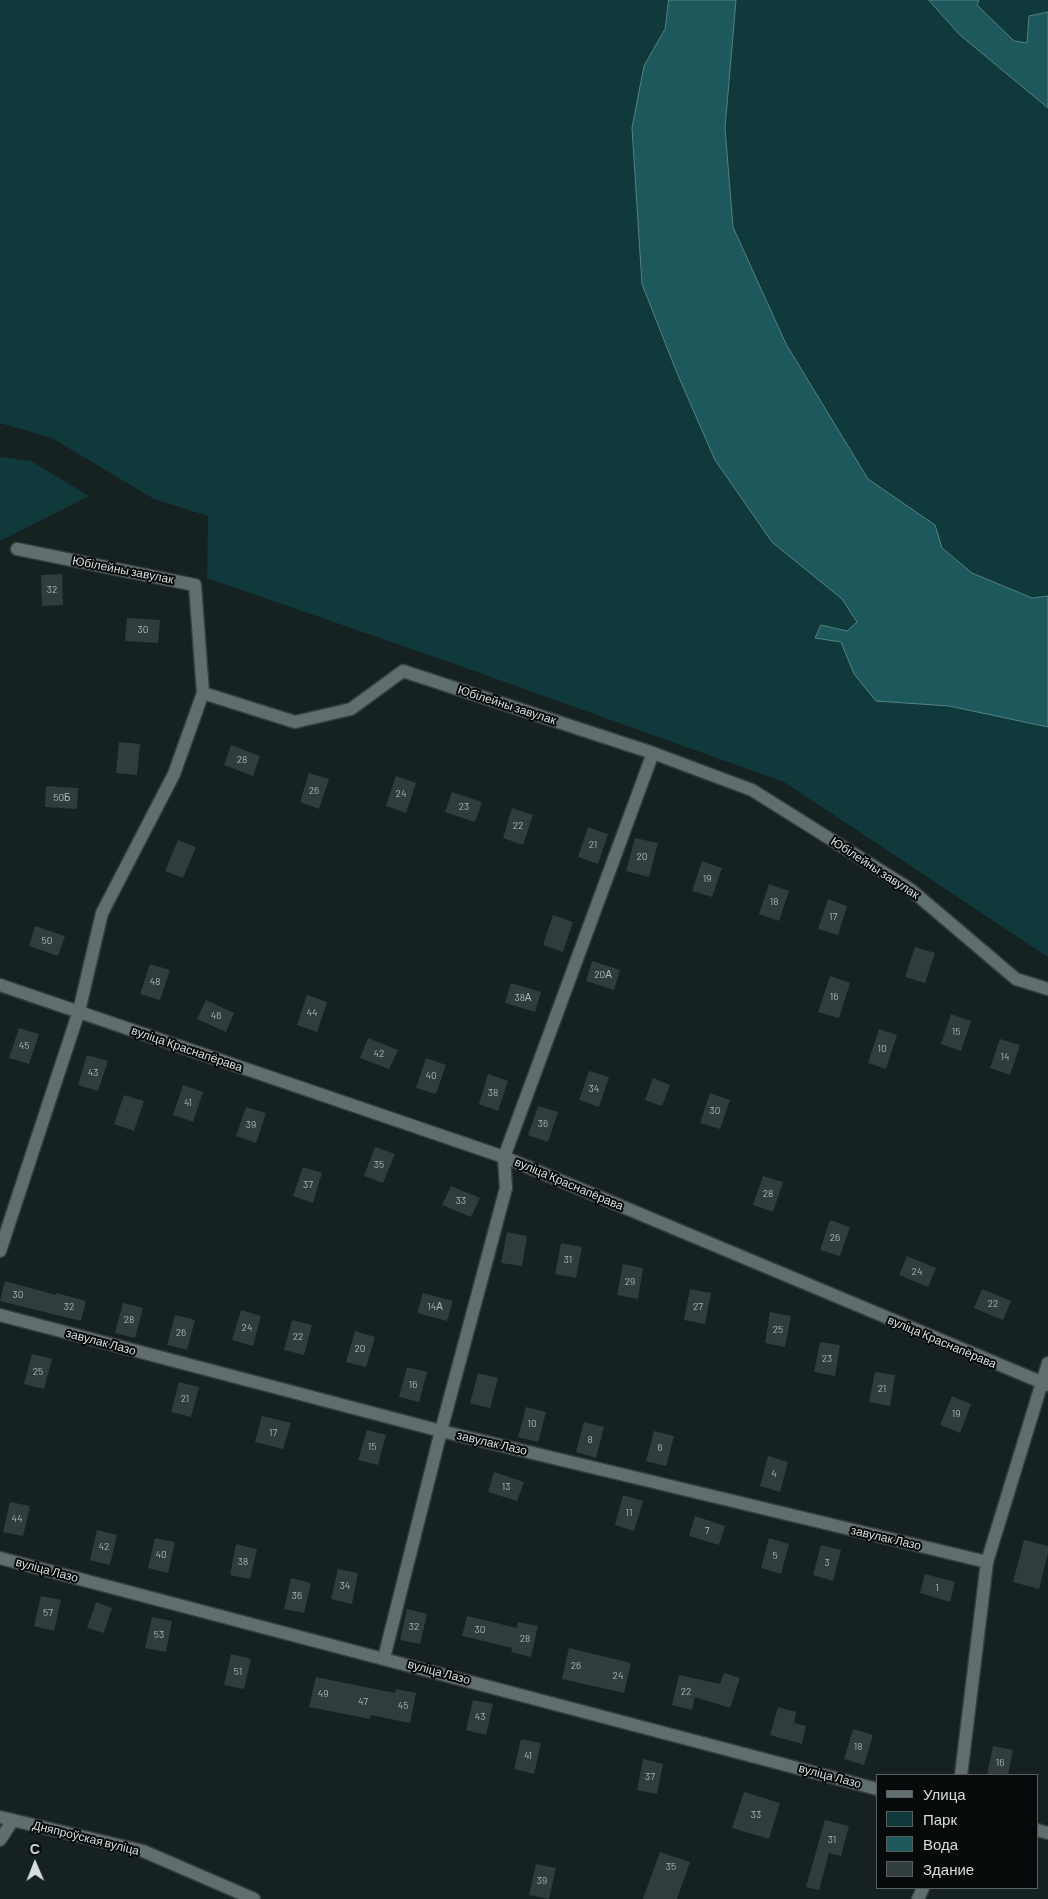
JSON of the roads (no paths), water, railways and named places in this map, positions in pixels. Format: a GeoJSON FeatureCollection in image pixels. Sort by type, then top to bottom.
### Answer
{"type":"FeatureCollection","features":[{"type":"Feature","properties":{"kind":"street","name":"Юбілейны завулак"},"geometry":{"type":"LineString","coordinates":[[17,549],[195,585],[203,692],[296,722],[351,709],[403,671],[653,753],[752,790],[910,889],[1016,979],[1048,989]]}},
{"type":"Feature","properties":{"kind":"street"},"geometry":{"type":"LineString","coordinates":[[0,1251],[79,1012],[102,913],[174,774],[203,692]]}},
{"type":"Feature","properties":{"kind":"street"},"geometry":{"type":"LineString","coordinates":[[384,1658],[441,1431],[506,1188],[504,1157],[653,753]]}},
{"type":"Feature","properties":{"kind":"street","name":"вуліца Краснапёрава"},"geometry":{"type":"LineString","coordinates":[[0,985],[504,1157],[1045,1384]]}},
{"type":"Feature","properties":{"kind":"street","name":"завулак Лазо"},"geometry":{"type":"LineString","coordinates":[[0,1315],[441,1431],[987,1562]]}},
{"type":"Feature","properties":{"kind":"street"},"geometry":{"type":"LineString","coordinates":[[961,1774],[987,1562],[1045,1384],[1048,1363]]}},
{"type":"Feature","properties":{"kind":"street","name":"вуліца Лазо"},"geometry":{"type":"LineString","coordinates":[[0,1558],[876,1789]]}},
{"type":"Feature","properties":{"kind":"street","name":"Дняпроўская вуліца"},"geometry":{"type":"LineString","coordinates":[[0,1817],[143,1851],[254,1899]]}},
{"type":"Feature","properties":{"kind":"street"},"geometry":{"type":"LineString","coordinates":[[0,1840],[13,1820]]}},
{"type":"Feature","properties":{"kind":"water"},"geometry":{"type":"Polygon","coordinates":[[[669,0],[736,0],[725,128],[733,227],[786,344],[868,479],[935,525],[942,548],[972,573],[1032,598],[1048,596],[1048,727],[949,706],[876,701],[854,674],[841,642],[815,638],[821,625],[847,631],[857,622],[842,599],[772,542],[715,460],[677,373],[642,284],[632,128],[644,66],[665,29],[669,0]]]}},
{"type":"Feature","properties":{"kind":"water"},"geometry":{"type":"Polygon","coordinates":[[[929,0],[979,0],[977,5],[1014,41],[1027,43],[1029,16],[1048,12],[1048,108],[960,35],[929,0]]]}}]}
